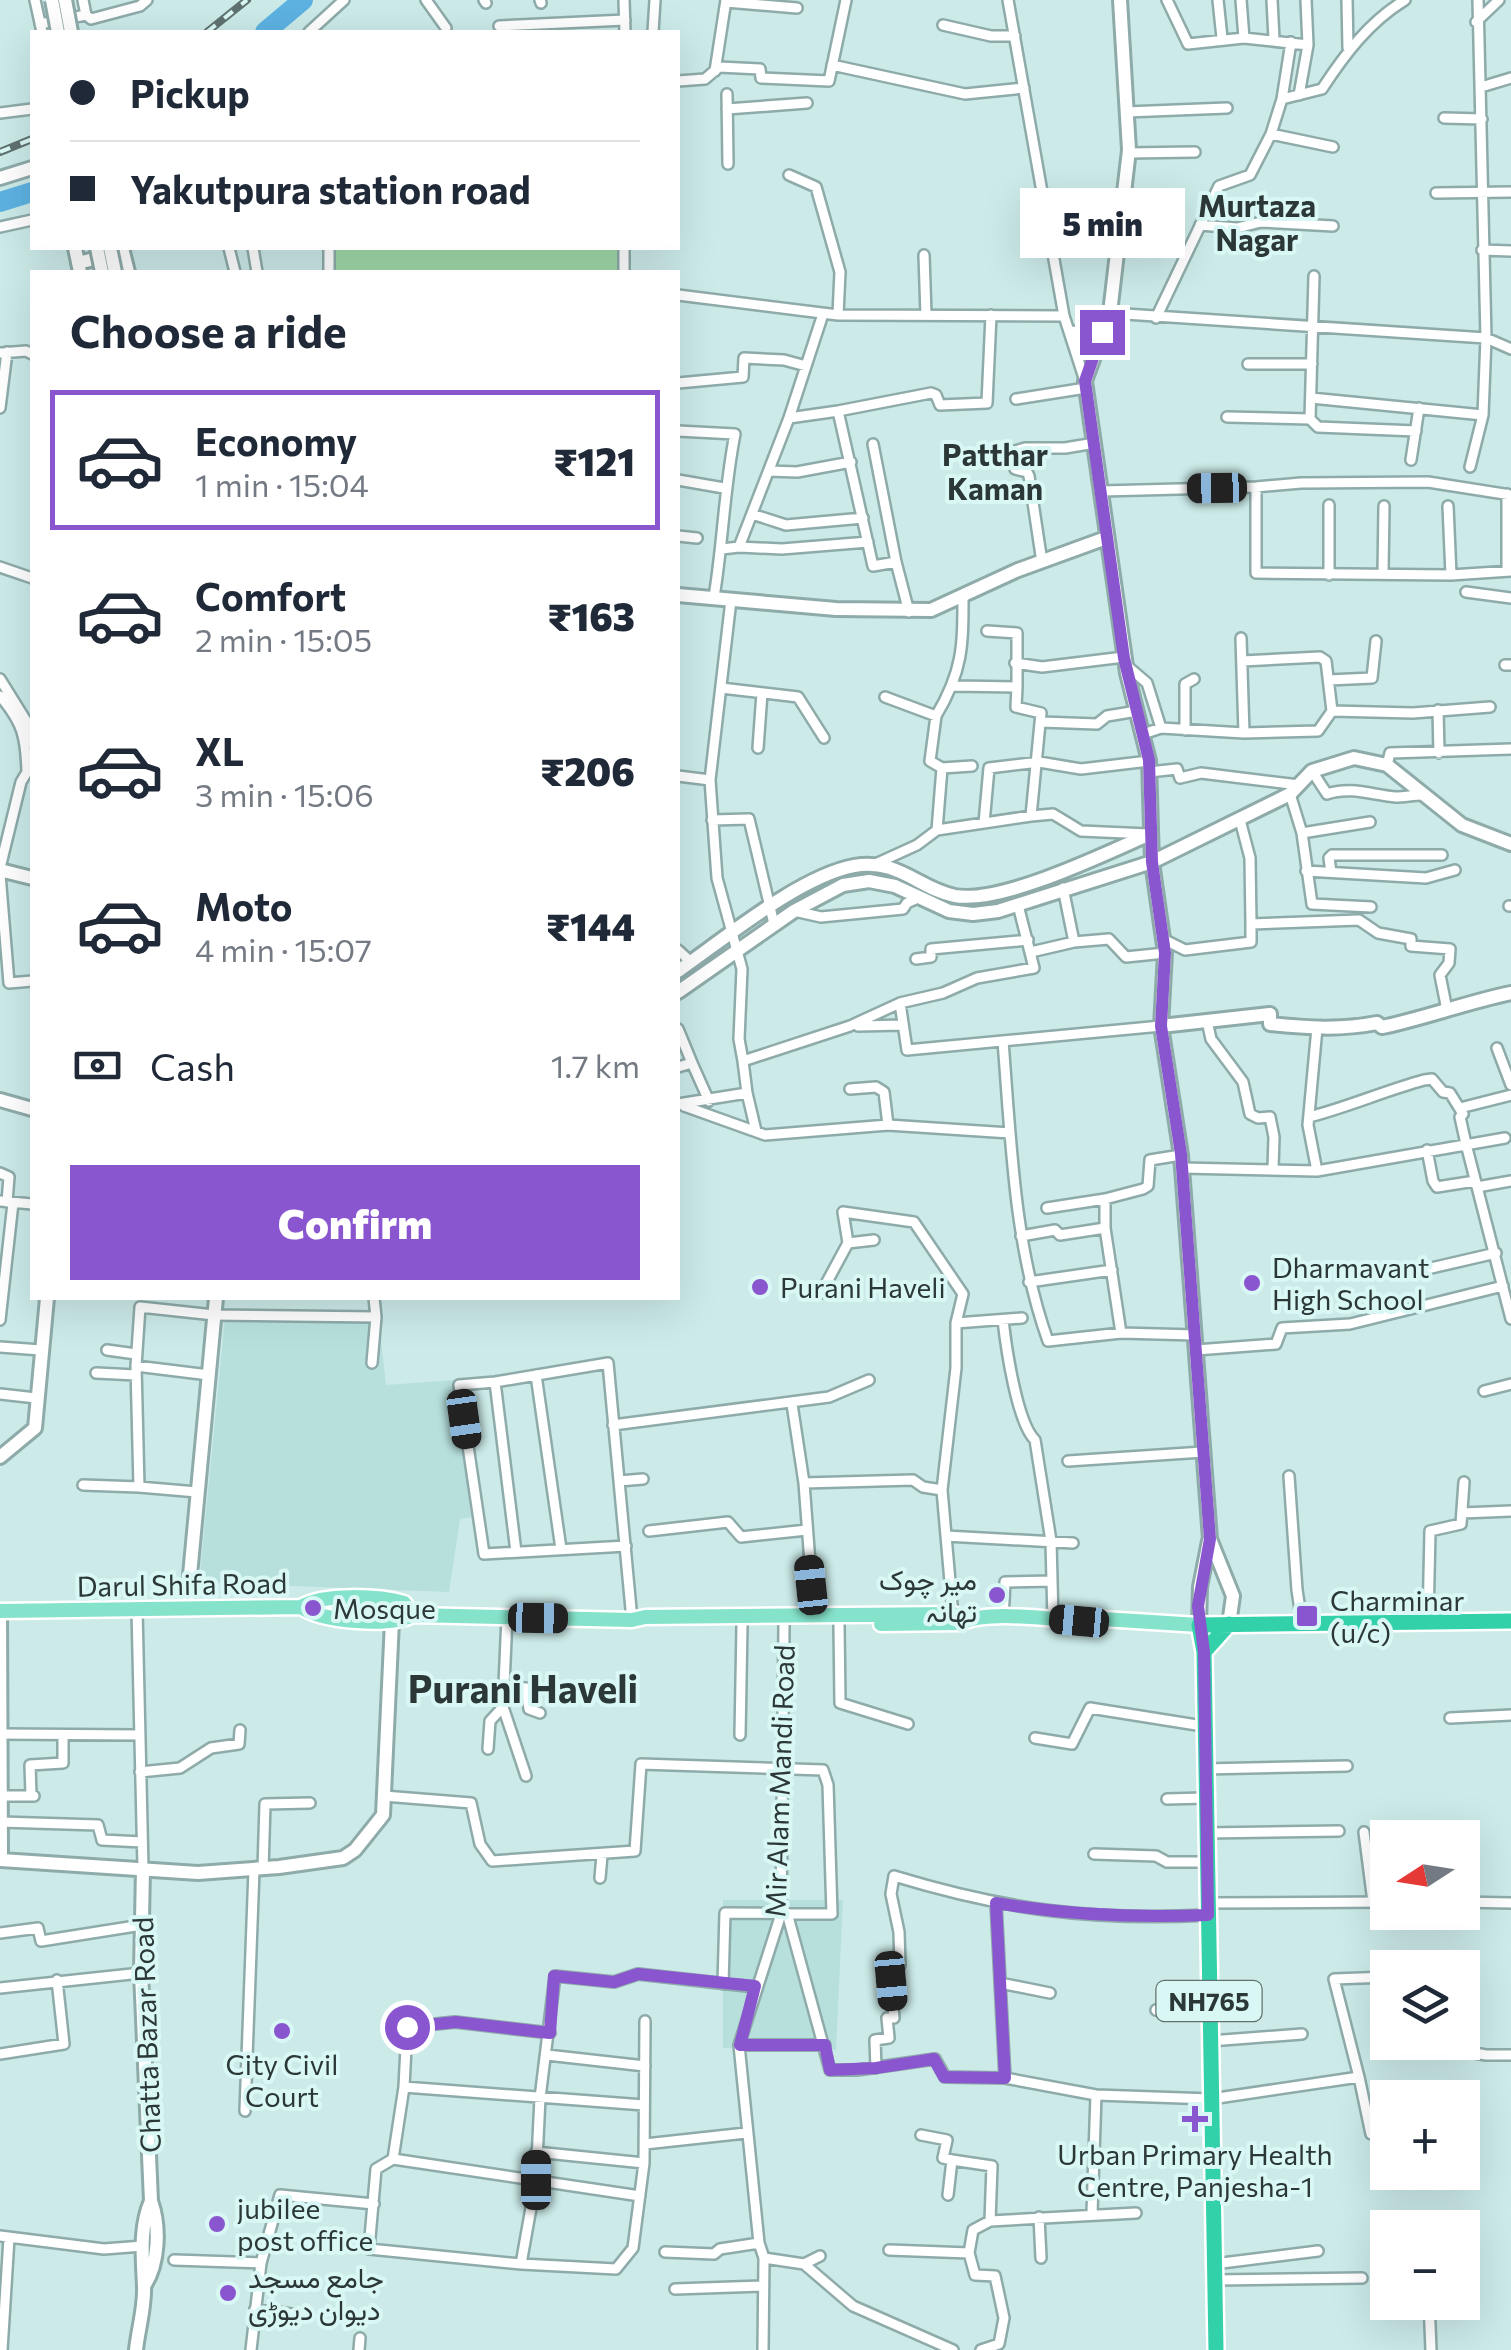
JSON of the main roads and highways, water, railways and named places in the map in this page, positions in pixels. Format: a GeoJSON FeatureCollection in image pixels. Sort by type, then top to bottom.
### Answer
{"type":"FeatureCollection","features":[{"type":"Feature","properties":{"kind":"highway"},"geometry":{"type":"LineString","coordinates":[[1193,1625],[1428,1620],[1503,1621],[1511,1629]]}},
{"type":"Feature","properties":{"kind":"highway"},"geometry":{"type":"LineString","coordinates":[[1204,1652],[1229,1624]]}},
{"type":"Feature","properties":{"kind":"highway","name":"NH765"},"geometry":{"type":"LineString","coordinates":[[1193,1625],[1204,1652],[1204,1833],[1216,2350]]}},
{"type":"Feature","properties":{"kind":"main road"},"geometry":{"type":"LineString","coordinates":[[301,1607],[321,1598],[401,1601],[413,1615]]}},
{"type":"Feature","properties":{"kind":"main road","name":"Darul Shifa Road"},"geometry":{"type":"LineString","coordinates":[[0,1611],[301,1607],[318,1617],[392,1621],[413,1615],[634,1620],[814,1616],[1083,1619],[1086,1627],[1178,1629],[1193,1625]]}},
{"type":"Feature","properties":{"kind":"main road"},"geometry":{"type":"LineString","coordinates":[[634,1620],[646,1626],[661,1626],[959,1618]]}},
{"type":"Feature","properties":{"kind":"waterway"},"geometry":{"type":"LineString","coordinates":[[267,30],[303,0]]}},
{"type":"Feature","properties":{"kind":"waterway"},"geometry":{"type":"LineString","coordinates":[[0,202],[30,193]]}},
{"type":"Feature","properties":{"kind":"railway"},"geometry":{"type":"LineString","coordinates":[[210,30],[247,0]]}},
{"type":"Feature","properties":{"kind":"railway"},"geometry":{"type":"LineString","coordinates":[[0,152],[30,140]]}},
{"type":"Feature","properties":{"kind":"place","name":"Dharmavant High School"},"geometry":{"type":"Point","coordinates":[1252,1283]}},
{"type":"Feature","properties":{"kind":"place","name":"Purani Haveli"},"geometry":{"type":"Point","coordinates":[760,1287]}},
{"type":"Feature","properties":{"kind":"place","name":"میر چوک تھانہ"},"geometry":{"type":"Point","coordinates":[997,1595]}},
{"type":"Feature","properties":{"kind":"place","name":"Mosque"},"geometry":{"type":"Point","coordinates":[313,1608]}},
{"type":"Feature","properties":{"kind":"place","name":"Charminar (u/c)"},"geometry":{"type":"Point","coordinates":[1307,1616]}},
{"type":"Feature","properties":{"kind":"place","name":"City Civil Court"},"geometry":{"type":"Point","coordinates":[282,2031]}},
{"type":"Feature","properties":{"kind":"place","name":"Urban Primary Health Centre, Panjesha-1"},"geometry":{"type":"Point","coordinates":[1195,2119]}},
{"type":"Feature","properties":{"kind":"place","name":"jubilee post office"},"geometry":{"type":"Point","coordinates":[217,2224]}},
{"type":"Feature","properties":{"kind":"place","name":"جامع مسجد دیوان دیوڑی"},"geometry":{"type":"Point","coordinates":[228,2293]}},
{"type":"Feature","properties":{"kind":"district","name":"Murtaza Nagar"},"geometry":{"type":"Point","coordinates":[1257,221]}},
{"type":"Feature","properties":{"kind":"district","name":"Patthar Kaman"},"geometry":{"type":"Point","coordinates":[995,470]}},
{"type":"Feature","properties":{"kind":"district","name":"Purani Haveli"},"geometry":{"type":"Point","coordinates":[523,1687]}}]}
